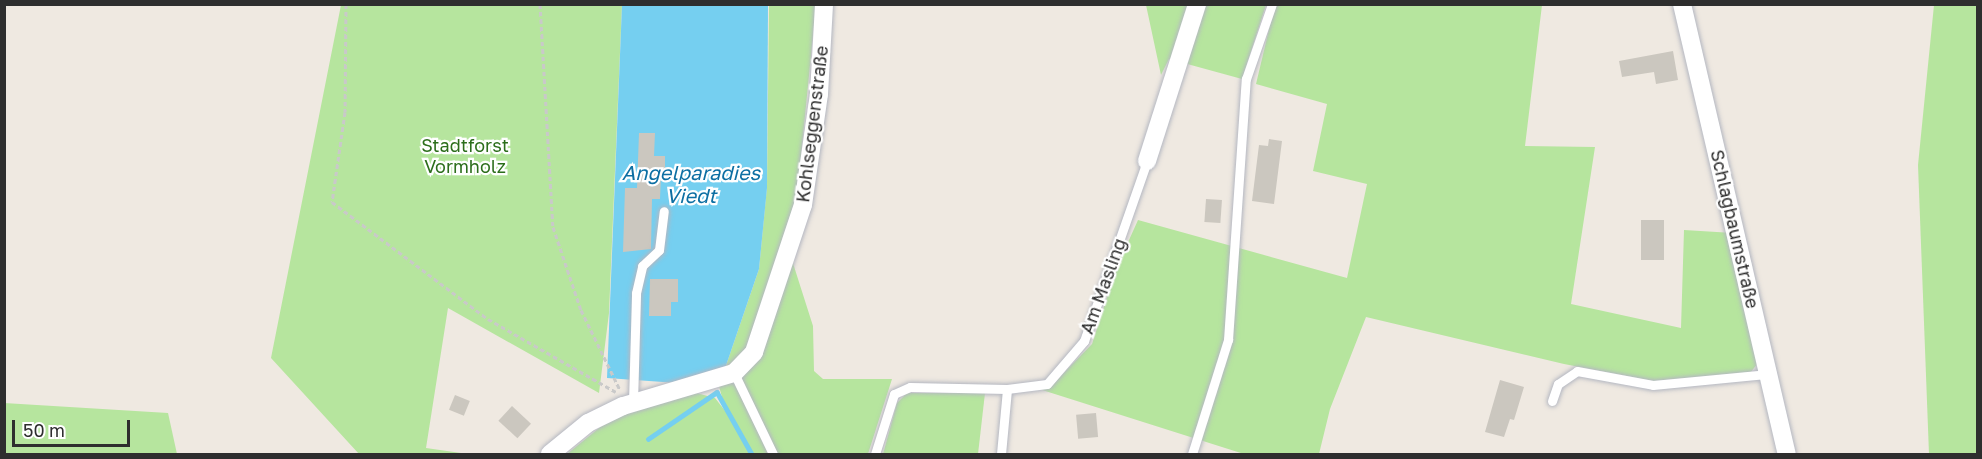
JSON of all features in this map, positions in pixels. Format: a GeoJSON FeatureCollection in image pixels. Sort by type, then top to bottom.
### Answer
{"type":"FeatureCollection","features":[{"type":"Feature","properties":{"kind":"street","name":"Kohlseggenstraße"},"geometry":{"type":"LineString","coordinates":[[734,373],[754,352],[803,205],[819,94],[824,4]]}},
{"type":"Feature","properties":{"kind":"street","name":"Am Masling"},"geometry":{"type":"LineString","coordinates":[[1147,161],[1197,4]]}},
{"type":"Feature","properties":{"kind":"street","name":"Schlagbaumstraße"},"geometry":{"type":"LineString","coordinates":[[1682,4],[1787,454]]}},
{"type":"Feature","properties":{"kind":"street"},"geometry":{"type":"LineString","coordinates":[[550,454],[588,423],[633,404],[734,373]]}},
{"type":"Feature","properties":{"kind":"lane"},"geometry":{"type":"LineString","coordinates":[[1192,454],[1228,340],[1246,79],[1272,4]]}},
{"type":"Feature","properties":{"kind":"lane","name":"Am Masling"},"geometry":{"type":"LineString","coordinates":[[875,454],[894,394],[910,387],[1007,389],[1047,384],[1084,341],[1147,161]]}},
{"type":"Feature","properties":{"kind":"lane"},"geometry":{"type":"LineString","coordinates":[[633,404],[636,293],[642,266],[659,250],[664,211]]}},
{"type":"Feature","properties":{"kind":"lane"},"geometry":{"type":"LineString","coordinates":[[1552,401],[1558,384],[1577,371],[1653,385],[1768,374]]}},
{"type":"Feature","properties":{"kind":"lane"},"geometry":{"type":"LineString","coordinates":[[734,373],[773,454]]}},
{"type":"Feature","properties":{"kind":"lane"},"geometry":{"type":"LineString","coordinates":[[1000,454],[1007,389]]}},
{"type":"Feature","properties":{"kind":"path"},"geometry":{"type":"LineString","coordinates":[[346,4],[345,112],[332,202],[488,319],[623,395],[581,310],[553,227],[540,4]]}},
{"type":"Feature","properties":{"kind":"green space"},"geometry":{"type":"Polygon","coordinates":[[[1275,4],[1542,5],[1525,146],[1595,147],[1571,304],[1681,328],[1684,230],[1733,233],[1758,363],[1750,373],[1653,381],[1564,364],[1366,317],[1330,409],[1319,454],[1244,454],[1039,389],[1051,386],[1092,344],[1116,269],[1138,220],[1347,278],[1367,184],[1313,171],[1327,104],[1256,84],[1275,4]]]}},
{"type":"Feature","properties":{"kind":"green space","name":"Stadtforst Vormholz"},"geometry":{"type":"Polygon","coordinates":[[[341,5],[622,5],[609,313],[599,393],[448,308],[426,448],[468,454],[359,454],[271,358],[341,5]]]}},
{"type":"Feature","properties":{"kind":"green space"},"geometry":{"type":"Polygon","coordinates":[[[769,5],[816,5],[791,257],[813,326],[814,371],[823,379],[892,379],[868,454],[567,454],[604,424],[626,412],[689,391],[715,398],[726,412],[719,386],[759,269],[767,187],[769,5]]]}},
{"type":"Feature","properties":{"kind":"green space"},"geometry":{"type":"Polygon","coordinates":[[[1146,5],[1266,5],[1242,79],[1169,59],[1161,75],[1146,5]]]}},
{"type":"Feature","properties":{"kind":"green space"},"geometry":{"type":"Polygon","coordinates":[[[1934,5],[1977,5],[1977,454],[1929,454],[1918,165],[1934,5]]]}},
{"type":"Feature","properties":{"kind":"green space"},"geometry":{"type":"Polygon","coordinates":[[[907,393],[985,393],[978,454],[883,454],[897,403],[907,393]]]}},
{"type":"Feature","properties":{"kind":"green space"},"geometry":{"type":"Polygon","coordinates":[[[4,403],[168,413],[177,454],[5,454],[4,403]]]}},
{"type":"Feature","properties":{"kind":"water","name":"Angelparadies Viedt"},"geometry":{"type":"Polygon","coordinates":[[[622,5],[768,5],[767,188],[759,269],[719,386],[607,378],[622,5]]]}},
{"type":"Feature","properties":{"kind":"building"},"geometry":{"type":"Polygon","coordinates":[[[1673,51],[1678,80],[1656,84],[1654,72],[1622,77],[1619,61],[1673,51]]]}},
{"type":"Feature","properties":{"kind":"building"},"geometry":{"type":"Polygon","coordinates":[[[639,133],[655,133],[654,156],[665,156],[665,174],[661,174],[660,199],[652,199],[651,249],[623,252],[625,188],[637,188],[639,133]]]}},
{"type":"Feature","properties":{"kind":"building"},"geometry":{"type":"Polygon","coordinates":[[[1269,139],[1282,141],[1274,204],[1252,201],[1259,145],[1268,146],[1269,139]]]}},
{"type":"Feature","properties":{"kind":"building"},"geometry":{"type":"Polygon","coordinates":[[[1206,199],[1222,200],[1220,223],[1204,222],[1206,199]]]}},
{"type":"Feature","properties":{"kind":"building"},"geometry":{"type":"Polygon","coordinates":[[[1641,220],[1664,220],[1664,260],[1641,260],[1641,220]]]}},
{"type":"Feature","properties":{"kind":"building"},"geometry":{"type":"Polygon","coordinates":[[[650,279],[678,279],[678,302],[671,302],[671,316],[649,316],[650,279]]]}},
{"type":"Feature","properties":{"kind":"building"},"geometry":{"type":"Polygon","coordinates":[[[1500,380],[1524,387],[1514,420],[1510,419],[1504,437],[1485,432],[1500,380]]]}},
{"type":"Feature","properties":{"kind":"building"},"geometry":{"type":"Polygon","coordinates":[[[455,395],[470,401],[464,416],[449,410],[455,395]]]}},
{"type":"Feature","properties":{"kind":"building"},"geometry":{"type":"Polygon","coordinates":[[[512,406],[531,424],[517,438],[498,421],[512,406]]]}},
{"type":"Feature","properties":{"kind":"building"},"geometry":{"type":"Polygon","coordinates":[[[1096,413],[1098,437],[1078,439],[1076,415],[1096,413]]]}},
{"type":"Feature","properties":{"kind":"waterway"},"geometry":{"type":"LineString","coordinates":[[648,439],[717,392],[752,454]]}}]}
